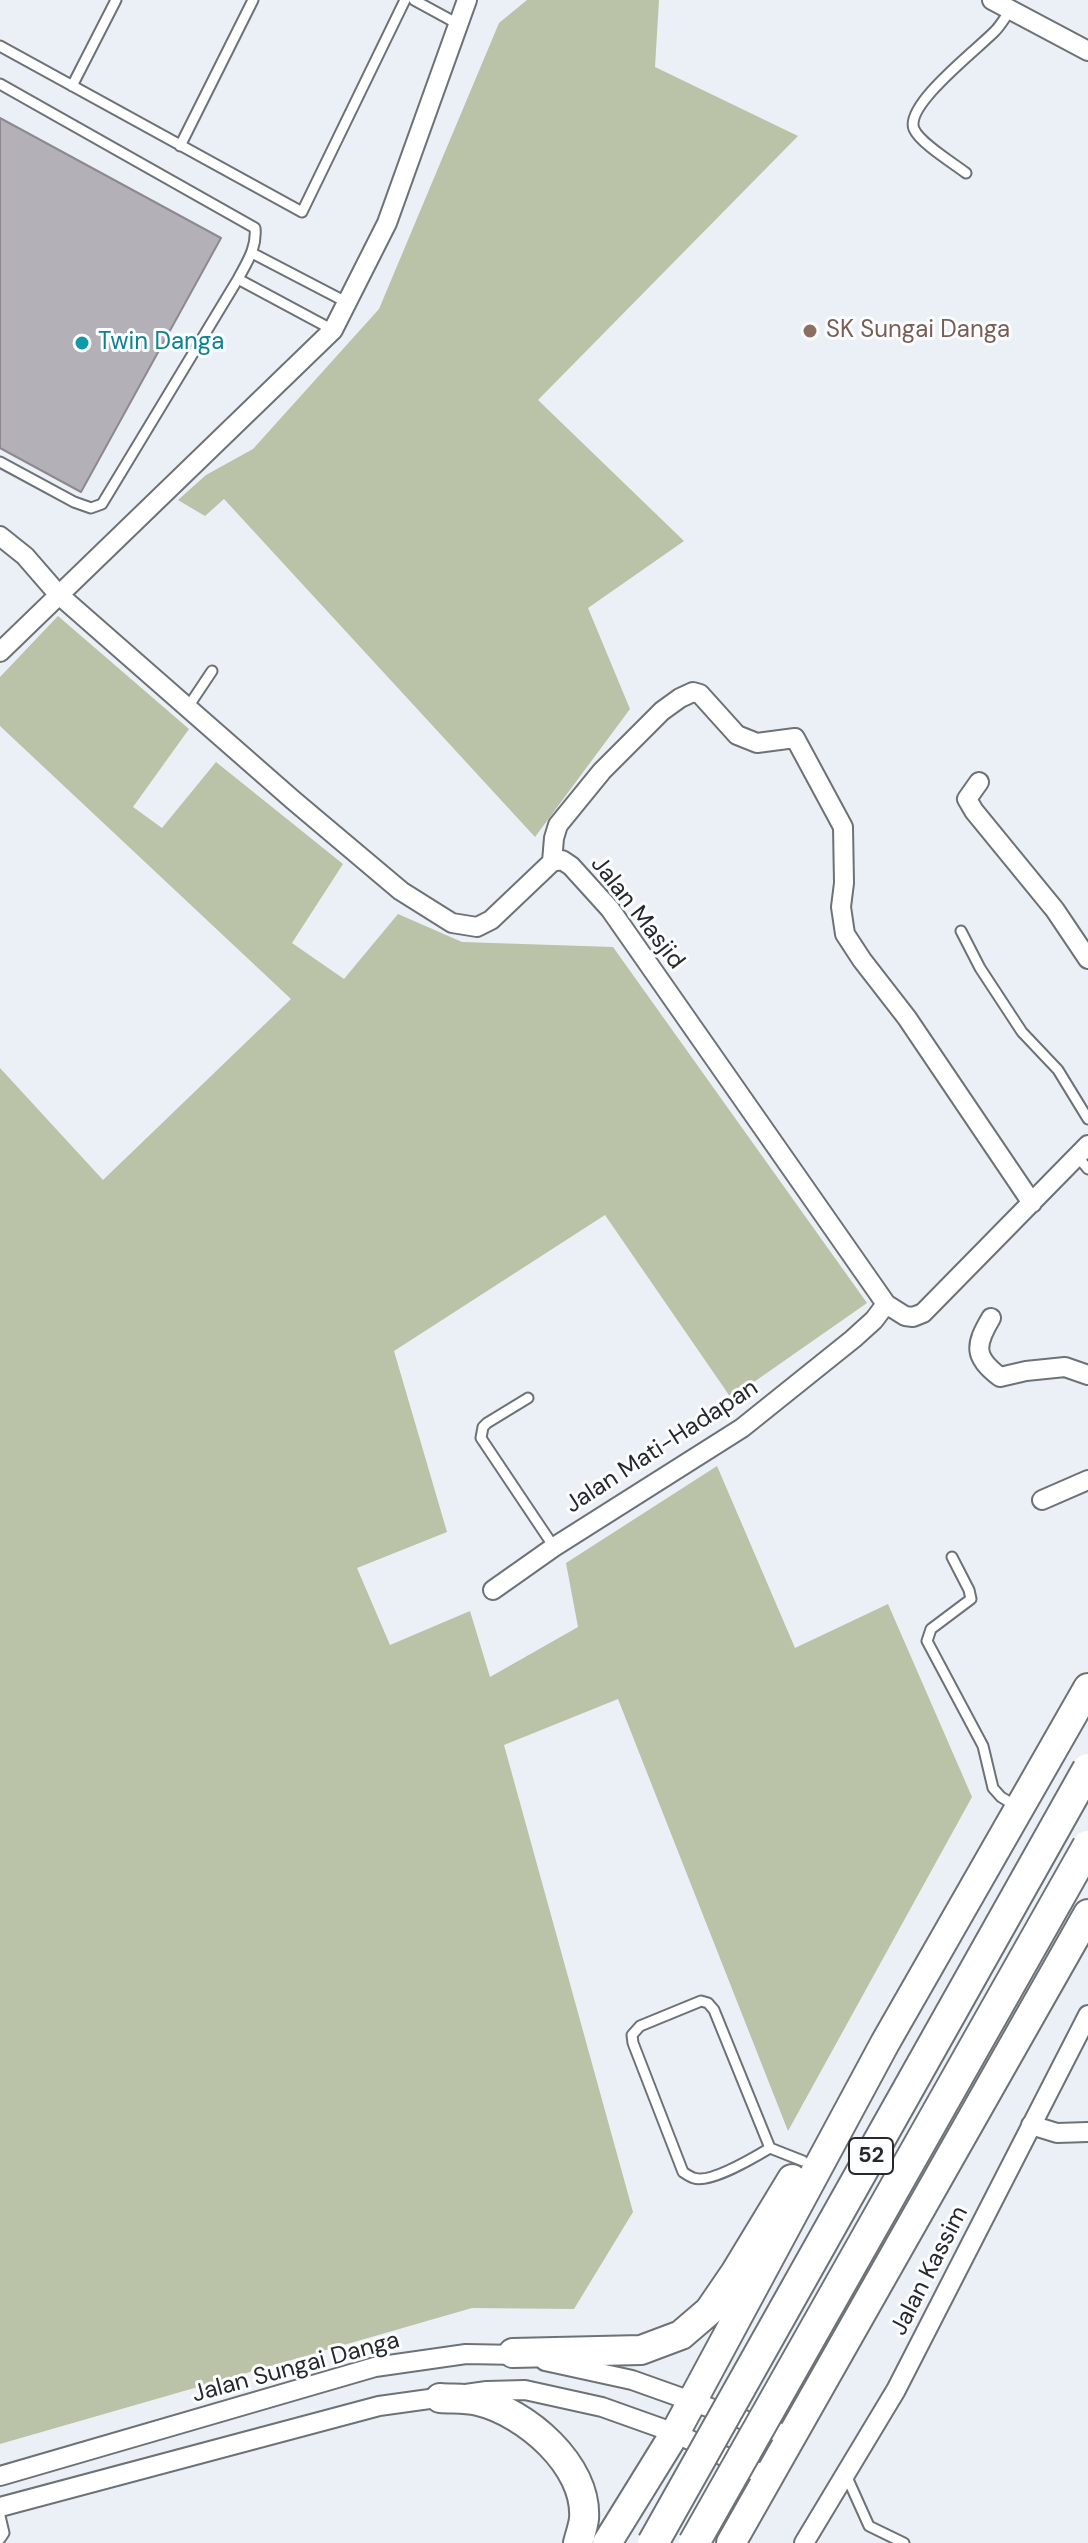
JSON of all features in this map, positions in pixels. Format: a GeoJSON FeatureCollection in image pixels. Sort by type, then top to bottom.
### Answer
{"type":"FeatureCollection","features":[{"type":"Feature","properties":{"kind":"highway","name":"52"},"geometry":{"type":"LineString","coordinates":[[653,2543],[1088,1769]]}},
{"type":"Feature","properties":{"kind":"highway","name":"52"},"geometry":{"type":"LineString","coordinates":[[694,2543],[1088,1846]]}},
{"type":"Feature","properties":{"kind":"main road"},"geometry":{"type":"LineString","coordinates":[[607,2543],[675,2433],[885,2043],[1088,1688]]}},
{"type":"Feature","properties":{"kind":"main road"},"geometry":{"type":"LineString","coordinates":[[731,2543],[1088,1914]]}},
{"type":"Feature","properties":{"kind":"main road"},"geometry":{"type":"LineString","coordinates":[[513,2353],[641,2350],[681,2335],[709,2311],[803,2161],[885,2043]]}},
{"type":"Feature","properties":{"kind":"main road"},"geometry":{"type":"LineString","coordinates":[[741,2311],[743,2334],[753,2352],[769,2363],[794,2370],[811,2369],[840,2353]]}},
{"type":"Feature","properties":{"kind":"main road"},"geometry":{"type":"LineString","coordinates":[[440,2398],[477,2401],[516,2416],[539,2431],[563,2460],[579,2488],[584,2517],[578,2543]]}},
{"type":"Feature","properties":{"kind":"main road"},"geometry":{"type":"LineString","coordinates":[[622,2516],[643,2489],[659,2482],[682,2486],[704,2497],[715,2518],[721,2543]]}},
{"type":"Feature","properties":{"kind":"street"},"geometry":{"type":"LineString","coordinates":[[0,652],[333,330],[349,304],[387,223],[467,0]]}},
{"type":"Feature","properties":{"kind":"street"},"geometry":{"type":"LineString","coordinates":[[992,0],[1088,51]]}},
{"type":"Feature","properties":{"kind":"street","name":"Jalan Masjid"},"geometry":{"type":"LineString","coordinates":[[0,536],[25,556],[58,594],[401,891],[452,923],[477,927],[491,920],[552,862],[562,860],[571,866],[610,909],[886,1304]]}},
{"type":"Feature","properties":{"kind":"street"},"geometry":{"type":"LineString","coordinates":[[552,862],[558,825],[602,771],[662,711],[680,698],[693,692],[700,694],[737,735],[757,743],[795,738],[843,827],[841,907],[845,934],[907,1018],[1032,1203]]}},
{"type":"Feature","properties":{"kind":"street"},"geometry":{"type":"LineString","coordinates":[[979,782],[967,799],[974,811],[1055,910],[1088,959]]}},
{"type":"Feature","properties":{"kind":"street"},"geometry":{"type":"LineString","coordinates":[[886,1304],[905,1316],[923,1313],[1032,1203],[1084,1157]]}},
{"type":"Feature","properties":{"kind":"street","name":"Jalan Mati-Hadapan"},"geometry":{"type":"LineString","coordinates":[[493,1590],[554,1547],[742,1428],[853,1339],[886,1304]]}},
{"type":"Feature","properties":{"kind":"street"},"geometry":{"type":"LineString","coordinates":[[991,1318],[981,1336],[979,1354],[987,1367],[1000,1377],[1065,1367],[1088,1375]]}},
{"type":"Feature","properties":{"kind":"street"},"geometry":{"type":"LineString","coordinates":[[1042,1500],[1088,1480]]}},
{"type":"Feature","properties":{"kind":"street","name":"Jalan Kassim"},"geometry":{"type":"LineString","coordinates":[[804,2543],[896,2390],[1088,2015]]}},
{"type":"Feature","properties":{"kind":"street"},"geometry":{"type":"LineString","coordinates":[[1031,2125],[1057,2133],[1088,2132]]}},
{"type":"Feature","properties":{"kind":"street","name":"Jalan Sungai Danga"},"geometry":{"type":"LineString","coordinates":[[0,2476],[375,2367],[466,2354],[513,2353],[632,2380],[792,2437]]}},
{"type":"Feature","properties":{"kind":"street"},"geometry":{"type":"LineString","coordinates":[[0,2507],[379,2406],[487,2391],[525,2390],[602,2407],[675,2433],[770,2478]]}},
{"type":"Feature","properties":{"kind":"lane"},"geometry":{"type":"LineString","coordinates":[[72,86],[116,0]]}},
{"type":"Feature","properties":{"kind":"lane"},"geometry":{"type":"LineString","coordinates":[[180,146],[253,0]]}},
{"type":"Feature","properties":{"kind":"lane"},"geometry":{"type":"LineString","coordinates":[[0,46],[302,212],[405,0]]}},
{"type":"Feature","properties":{"kind":"lane"},"geometry":{"type":"LineString","coordinates":[[414,0],[458,24]]}},
{"type":"Feature","properties":{"kind":"lane"},"geometry":{"type":"LineString","coordinates":[[966,173],[921,138],[913,127],[913,115],[937,85],[997,29],[1010,11]]}},
{"type":"Feature","properties":{"kind":"lane"},"geometry":{"type":"LineString","coordinates":[[0,84],[255,228],[256,239],[238,279],[102,504],[91,508],[74,502],[0,462]]}},
{"type":"Feature","properties":{"kind":"lane"},"geometry":{"type":"LineString","coordinates":[[252,253],[349,304]]}},
{"type":"Feature","properties":{"kind":"lane"},"geometry":{"type":"LineString","coordinates":[[238,279],[333,330]]}},
{"type":"Feature","properties":{"kind":"lane"},"geometry":{"type":"LineString","coordinates":[[188,707],[212,671]]}},
{"type":"Feature","properties":{"kind":"lane"},"geometry":{"type":"LineString","coordinates":[[961,931],[980,968],[1022,1032],[1058,1070],[1088,1119]]}},
{"type":"Feature","properties":{"kind":"lane"},"geometry":{"type":"LineString","coordinates":[[528,1398],[487,1423],[481,1438],[554,1547]]}},
{"type":"Feature","properties":{"kind":"lane"},"geometry":{"type":"LineString","coordinates":[[952,1557],[971,1599],[931,1629],[927,1641],[983,1746],[993,1788],[1021,1809]]}},
{"type":"Feature","properties":{"kind":"lane"},"geometry":{"type":"LineString","coordinates":[[770,2148],[707,2178],[695,2179],[683,2172],[632,2035],[640,2026],[701,2001],[708,2003],[714,2010],[770,2148],[803,2161]]}},
{"type":"Feature","properties":{"kind":"lane"},"geometry":{"type":"LineString","coordinates":[[846,2475],[869,2526],[904,2543]]}},
{"type":"Feature","properties":{"kind":"lane"},"geometry":{"type":"LineString","coordinates":[[0,2516],[4,2533],[0,2539]]}},
{"type":"Feature","properties":{"kind":"green space"},"geometry":{"type":"Polygon","coordinates":[[[527,0],[659,0],[655,67],[798,136],[538,400],[684,541],[588,608],[630,709],[535,837],[224,499],[205,516],[178,500],[206,475],[253,449],[379,309],[499,23],[527,0]]]}},
{"type":"Feature","properties":{"kind":"green space"},"geometry":{"type":"Polygon","coordinates":[[[58,616],[189,729],[133,807],[162,828],[216,762],[343,864],[292,943],[344,979],[398,914],[462,942],[613,947],[867,1303],[731,1398],[605,1215],[394,1351],[447,1532],[357,1568],[390,1645],[470,1611],[490,1677],[578,1627],[566,1563],[717,1466],[795,1648],[888,1604],[972,1797],[788,2131],[618,1699],[504,1745],[633,2212],[574,2309],[472,2308],[0,2444],[0,1068],[103,1180],[291,999],[0,726],[0,677],[58,616]]]}},
{"type":"Feature","properties":{"kind":"building","name":"Twin Danga"},"geometry":{"type":"Polygon","coordinates":[[[0,118],[221,238],[81,492],[0,448],[0,118]]]}},
{"type":"Feature","properties":{"kind":"place","name":"SK Sungai Danga"},"geometry":{"type":"Point","coordinates":[810,331]}},
{"type":"Feature","properties":{"kind":"place","name":"Twin Danga"},"geometry":{"type":"Point","coordinates":[82,343]}}]}
